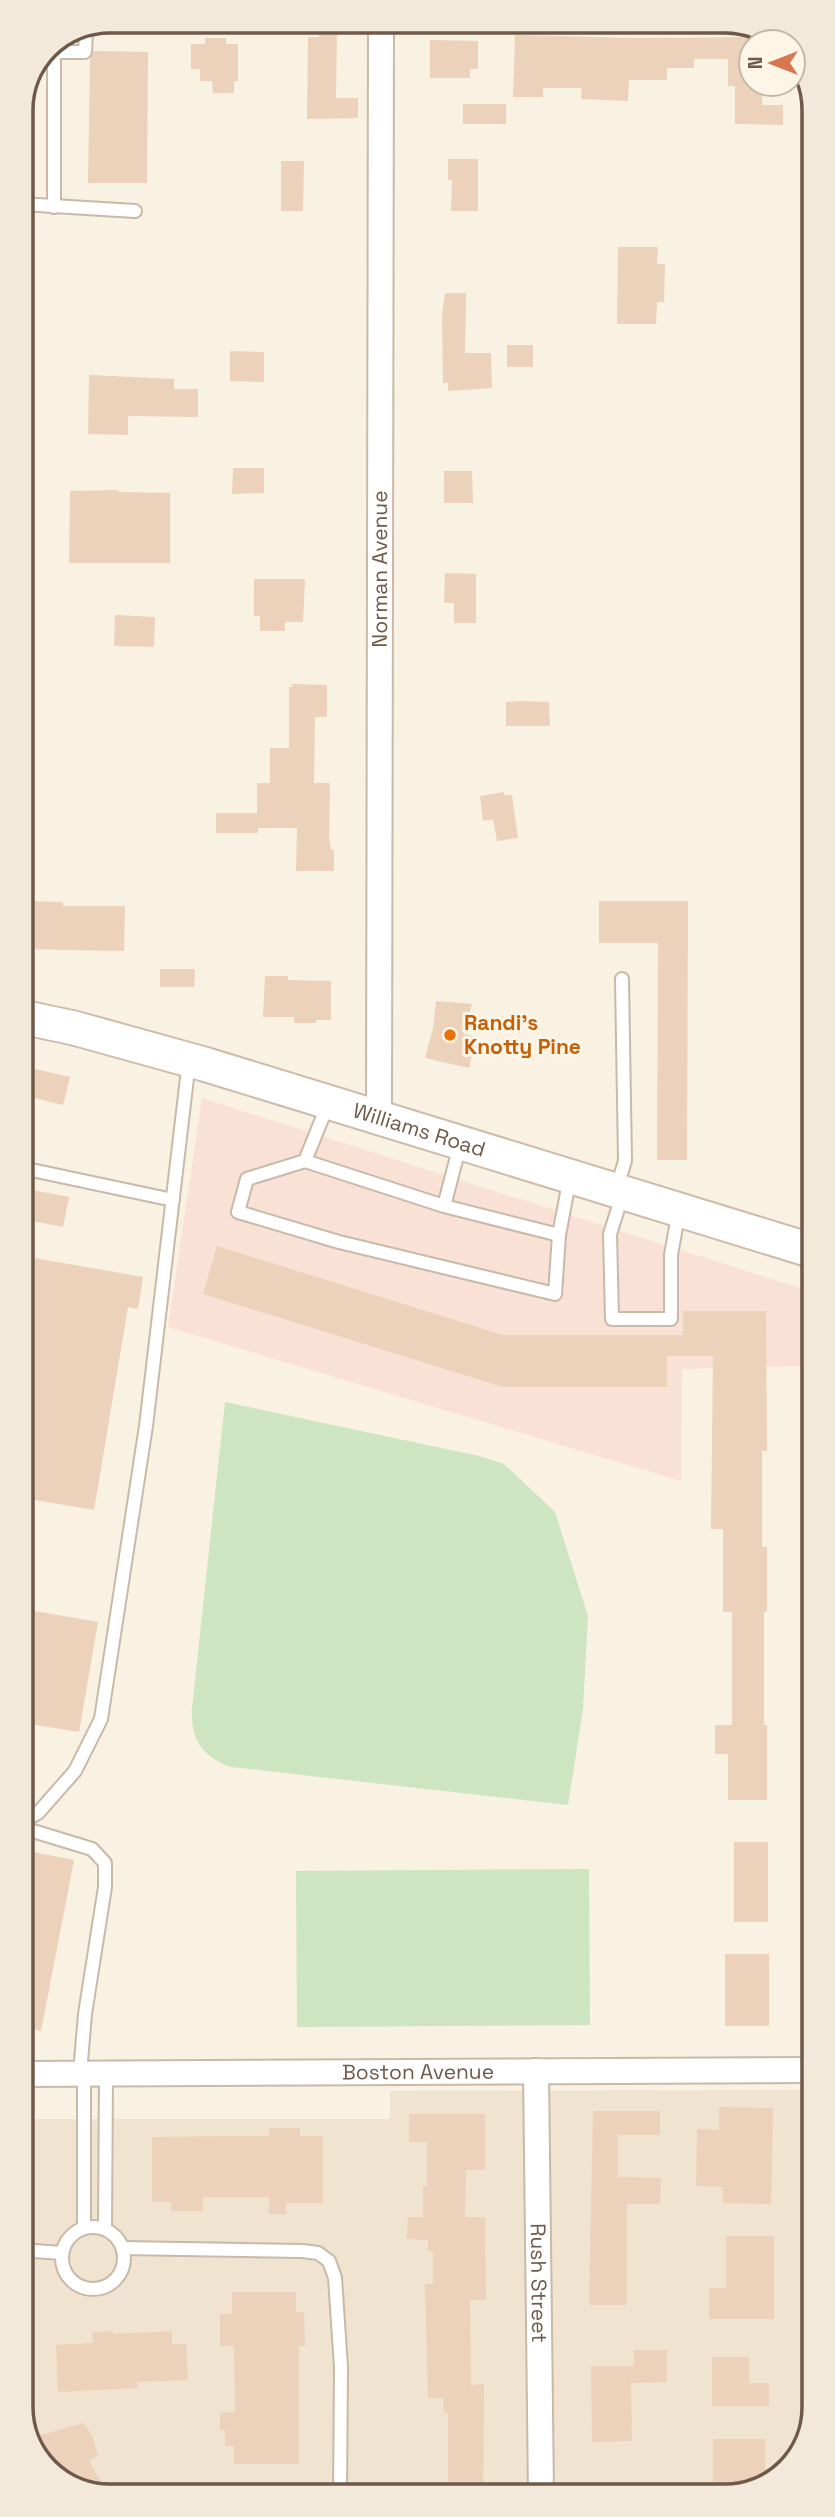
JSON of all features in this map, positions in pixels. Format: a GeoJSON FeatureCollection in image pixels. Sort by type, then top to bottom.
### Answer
{"type":"FeatureCollection","features":[{"type":"Feature","properties":{"kind":"street","name":"Norman Avenue"},"geometry":{"type":"LineString","coordinates":[[379,1119],[381,33]]}},
{"type":"Feature","properties":{"kind":"street","name":"Williams Road"},"geometry":{"type":"LineString","coordinates":[[33,1019],[189,1060],[802,1248]]}},
{"type":"Feature","properties":{"kind":"street","name":"Boston Avenue"},"geometry":{"type":"LineString","coordinates":[[33,2074],[802,2070]]}},
{"type":"Feature","properties":{"kind":"street","name":"Rush Street"},"geometry":{"type":"LineString","coordinates":[[536,2071],[541,2484]]}},
{"type":"Feature","properties":{"kind":"lane"},"geometry":{"type":"LineString","coordinates":[[63,49],[85,52],[86,38]]}},
{"type":"Feature","properties":{"kind":"lane"},"geometry":{"type":"LineString","coordinates":[[54,58],[54,207]]}},
{"type":"Feature","properties":{"kind":"lane"},"geometry":{"type":"LineString","coordinates":[[33,205],[135,211]]}},
{"type":"Feature","properties":{"kind":"lane"},"geometry":{"type":"LineString","coordinates":[[622,979],[625,1161],[610,1234],[612,1319],[671,1319],[671,1255],[679,1210]]}},
{"type":"Feature","properties":{"kind":"lane"},"geometry":{"type":"LineString","coordinates":[[33,1816],[75,1771],[101,1719],[146,1426],[189,1060]]}},
{"type":"Feature","properties":{"kind":"lane"},"geometry":{"type":"LineString","coordinates":[[305,1161],[329,1103]]}},
{"type":"Feature","properties":{"kind":"lane"},"geometry":{"type":"LineString","coordinates":[[444,1206],[461,1144]]}},
{"type":"Feature","properties":{"kind":"lane"},"geometry":{"type":"LineString","coordinates":[[559,1235],[444,1206],[305,1161],[247,1179],[238,1212],[351,1245],[555,1294],[559,1235],[570,1177]]}},
{"type":"Feature","properties":{"kind":"lane"},"geometry":{"type":"LineString","coordinates":[[33,1170],[173,1200]]}},
{"type":"Feature","properties":{"kind":"lane"},"geometry":{"type":"LineString","coordinates":[[33,1831],[92,1849],[105,1863],[105,1887],[85,2014],[105,2229]]}},
{"type":"Feature","properties":{"kind":"lane"},"geometry":{"type":"LineString","coordinates":[[84,2228],[90,2073]]}},
{"type":"Feature","properties":{"kind":"lane"},"geometry":{"type":"LineString","coordinates":[[84,2228],[105,2229],[117,2238],[123,2248],[125,2258],[118,2277],[101,2289],[81,2287],[72,2281],[62,2264],[62,2253],[71,2235],[84,2228]]}},
{"type":"Feature","properties":{"kind":"lane"},"geometry":{"type":"LineString","coordinates":[[123,2248],[302,2251],[318,2253],[329,2261],[335,2278],[341,2367],[340,2484]]}},
{"type":"Feature","properties":{"kind":"lane"},"geometry":{"type":"LineString","coordinates":[[33,2250],[62,2253]]}},
{"type":"Feature","properties":{"kind":"shaded area"},"geometry":{"type":"Polygon","coordinates":[[[202,1098],[802,1289],[802,1366],[682,1369],[681,1481],[168,1327],[202,1098]]]}},
{"type":"Feature","properties":{"kind":"shaded area"},"geometry":{"type":"Polygon","coordinates":[[[802,2090],[802,2407],[798,2432],[786,2454],[759,2476],[725,2484],[105,2484],[85,2480],[63,2468],[41,2441],[33,2407],[33,2119],[390,2119],[390,2091],[802,2090]]]}},
{"type":"Feature","properties":{"kind":"green space"},"geometry":{"type":"Polygon","coordinates":[[[225,1402],[479,1456],[504,1464],[555,1512],[588,1616],[583,1709],[568,1805],[231,1767],[205,1752],[193,1728],[192,1708],[225,1402]]]}},
{"type":"Feature","properties":{"kind":"green space"},"geometry":{"type":"Polygon","coordinates":[[[589,1869],[590,2025],[297,2027],[296,1871],[589,1869]]]}},
{"type":"Feature","properties":{"kind":"building"},"geometry":{"type":"Polygon","coordinates":[[[319,33],[337,33],[336,98],[358,98],[358,118],[307,119],[308,37],[319,37],[319,33]]]}},
{"type":"Feature","properties":{"kind":"building"},"geometry":{"type":"Polygon","coordinates":[[[515,35],[737,37],[737,98],[762,98],[762,105],[783,105],[783,125],[735,124],[735,86],[728,86],[728,59],[694,59],[694,68],[667,68],[667,80],[629,80],[628,101],[581,99],[582,88],[543,88],[543,97],[513,97],[515,35]]]}},
{"type":"Feature","properties":{"kind":"building"},"geometry":{"type":"Polygon","coordinates":[[[205,38],[226,38],[226,44],[238,44],[238,81],[234,81],[234,93],[213,93],[212,81],[200,81],[200,69],[191,69],[191,44],[205,44],[205,38]]]}},
{"type":"Feature","properties":{"kind":"building"},"geometry":{"type":"Polygon","coordinates":[[[430,40],[478,41],[478,69],[470,69],[470,78],[430,78],[430,40]]]}},
{"type":"Feature","properties":{"kind":"building"},"geometry":{"type":"Polygon","coordinates":[[[94,51],[148,52],[147,183],[88,183],[90,59],[94,51]]]}},
{"type":"Feature","properties":{"kind":"building"},"geometry":{"type":"Polygon","coordinates":[[[463,104],[506,104],[506,124],[463,124],[463,104]]]}},
{"type":"Feature","properties":{"kind":"building"},"geometry":{"type":"Polygon","coordinates":[[[448,159],[478,159],[478,211],[451,211],[452,180],[448,180],[448,159]]]}},
{"type":"Feature","properties":{"kind":"building"},"geometry":{"type":"Polygon","coordinates":[[[281,161],[304,161],[303,211],[281,211],[281,161]]]}},
{"type":"Feature","properties":{"kind":"building"},"geometry":{"type":"Polygon","coordinates":[[[618,247],[658,247],[657,264],[665,264],[664,302],[657,302],[656,324],[617,324],[618,247]]]}},
{"type":"Feature","properties":{"kind":"building"},"geometry":{"type":"Polygon","coordinates":[[[445,293],[466,293],[465,353],[491,353],[492,388],[448,391],[448,383],[443,383],[442,315],[445,293]]]}},
{"type":"Feature","properties":{"kind":"building"},"geometry":{"type":"Polygon","coordinates":[[[507,345],[533,345],[533,367],[507,367],[507,345]]]}},
{"type":"Feature","properties":{"kind":"building"},"geometry":{"type":"Polygon","coordinates":[[[230,351],[264,352],[264,382],[230,381],[230,351]]]}},
{"type":"Feature","properties":{"kind":"building"},"geometry":{"type":"Polygon","coordinates":[[[89,375],[174,379],[174,389],[198,389],[198,417],[128,416],[128,435],[88,434],[89,375]]]}},
{"type":"Feature","properties":{"kind":"building"},"geometry":{"type":"Polygon","coordinates":[[[233,468],[264,468],[264,493],[232,494],[233,468]]]}},
{"type":"Feature","properties":{"kind":"building"},"geometry":{"type":"Polygon","coordinates":[[[444,471],[472,471],[473,503],[444,503],[444,471]]]}},
{"type":"Feature","properties":{"kind":"building"},"geometry":{"type":"Polygon","coordinates":[[[119,490],[118,492],[170,493],[170,563],[69,563],[70,491],[119,490]]]}},
{"type":"Feature","properties":{"kind":"building"},"geometry":{"type":"Polygon","coordinates":[[[445,573],[476,574],[476,623],[454,623],[454,603],[444,603],[445,573]]]}},
{"type":"Feature","properties":{"kind":"building"},"geometry":{"type":"Polygon","coordinates":[[[254,579],[305,579],[303,622],[285,622],[285,631],[260,631],[260,616],[254,616],[254,579]]]}},
{"type":"Feature","properties":{"kind":"building"},"geometry":{"type":"Polygon","coordinates":[[[115,615],[155,617],[154,647],[114,646],[115,615]]]}},
{"type":"Feature","properties":{"kind":"building"},"geometry":{"type":"Polygon","coordinates":[[[292,684],[327,685],[327,717],[315,717],[314,783],[330,783],[329,837],[331,850],[334,850],[334,871],[296,871],[297,828],[258,828],[258,833],[216,833],[216,813],[257,813],[257,783],[270,783],[270,748],[289,748],[289,687],[292,687],[292,684]]]}},
{"type":"Feature","properties":{"kind":"building"},"geometry":{"type":"Polygon","coordinates":[[[506,702],[549,702],[550,726],[506,726],[506,702]]]}},
{"type":"Feature","properties":{"kind":"building"},"geometry":{"type":"Polygon","coordinates":[[[504,792],[504,795],[512,795],[518,838],[497,841],[493,819],[483,821],[480,796],[504,792]]]}},
{"type":"Feature","properties":{"kind":"building"},"geometry":{"type":"Polygon","coordinates":[[[33,901],[63,902],[63,906],[125,906],[124,951],[33,949],[33,901]]]}},
{"type":"Feature","properties":{"kind":"building"},"geometry":{"type":"Polygon","coordinates":[[[599,901],[688,901],[687,1160],[657,1160],[658,943],[599,943],[599,901]]]}},
{"type":"Feature","properties":{"kind":"building"},"geometry":{"type":"Polygon","coordinates":[[[160,969],[195,969],[194,987],[160,987],[160,969]]]}},
{"type":"Feature","properties":{"kind":"building"},"geometry":{"type":"Polygon","coordinates":[[[265,976],[288,976],[288,980],[331,981],[331,1020],[294,1023],[294,1017],[263,1017],[265,976]]]}},
{"type":"Feature","properties":{"kind":"building","name":"Randi's Knotty Pine"},"geometry":{"type":"Polygon","coordinates":[[[436,1001],[472,1004],[464,1034],[476,1037],[469,1068],[425,1058],[433,1028],[436,1001]]]}},
{"type":"Feature","properties":{"kind":"building"},"geometry":{"type":"Polygon","coordinates":[[[33,1069],[70,1077],[63,1105],[33,1098],[33,1069]]]}},
{"type":"Feature","properties":{"kind":"building"},"geometry":{"type":"Polygon","coordinates":[[[33,1190],[69,1197],[63,1227],[33,1221],[33,1190]]]}},
{"type":"Feature","properties":{"kind":"building"},"geometry":{"type":"Polygon","coordinates":[[[217,1246],[503,1335],[683,1335],[683,1311],[766,1311],[767,1451],[762,1451],[762,1547],[767,1547],[764,1725],[767,1725],[767,1800],[728,1800],[728,1754],[715,1754],[715,1725],[732,1725],[732,1612],[723,1612],[723,1529],[711,1529],[713,1356],[667,1356],[667,1387],[503,1387],[203,1294],[217,1246]]]}},
{"type":"Feature","properties":{"kind":"building"},"geometry":{"type":"Polygon","coordinates":[[[33,1258],[143,1277],[138,1309],[128,1307],[94,1510],[33,1500],[33,1258]]]}},
{"type":"Feature","properties":{"kind":"building"},"geometry":{"type":"Polygon","coordinates":[[[33,1611],[98,1622],[79,1732],[33,1725],[33,1611]]]}},
{"type":"Feature","properties":{"kind":"building"},"geometry":{"type":"Polygon","coordinates":[[[734,1842],[768,1842],[768,1922],[734,1922],[734,1842]]]}},
{"type":"Feature","properties":{"kind":"building"},"geometry":{"type":"Polygon","coordinates":[[[33,1852],[74,1860],[41,2031],[33,2029],[33,1852]]]}},
{"type":"Feature","properties":{"kind":"building"},"geometry":{"type":"Polygon","coordinates":[[[725,1954],[769,1954],[769,2026],[725,2026],[725,1954]]]}},
{"type":"Feature","properties":{"kind":"building"},"geometry":{"type":"Polygon","coordinates":[[[719,2107],[773,2108],[771,2204],[723,2203],[723,2187],[696,2186],[697,2129],[719,2130],[719,2107]]]}},
{"type":"Feature","properties":{"kind":"building"},"geometry":{"type":"Polygon","coordinates":[[[593,2111],[660,2111],[660,2135],[618,2135],[618,2177],[661,2178],[660,2204],[627,2204],[627,2305],[589,2305],[593,2111]]]}},
{"type":"Feature","properties":{"kind":"building"},"geometry":{"type":"Polygon","coordinates":[[[409,2114],[485,2114],[485,2170],[466,2170],[465,2217],[485,2217],[486,2300],[470,2300],[471,2385],[484,2384],[483,2484],[448,2484],[448,2413],[444,2413],[443,2398],[428,2398],[425,2284],[433,2284],[433,2251],[428,2251],[428,2240],[407,2239],[408,2217],[423,2217],[423,2186],[427,2186],[427,2142],[409,2142],[409,2114]]]}},
{"type":"Feature","properties":{"kind":"building"},"geometry":{"type":"Polygon","coordinates":[[[269,2128],[300,2128],[300,2136],[323,2136],[323,2203],[286,2203],[286,2214],[269,2214],[269,2197],[203,2197],[203,2211],[171,2211],[171,2202],[152,2202],[152,2137],[269,2136],[269,2128]]]}},
{"type":"Feature","properties":{"kind":"building"},"geometry":{"type":"Polygon","coordinates":[[[726,2236],[774,2236],[774,2319],[709,2319],[709,2288],[726,2288],[726,2236]]]}},
{"type":"Feature","properties":{"kind":"building"},"geometry":{"type":"Polygon","coordinates":[[[232,2292],[296,2292],[296,2312],[304,2312],[305,2346],[299,2346],[299,2464],[234,2464],[234,2446],[225,2446],[225,2430],[220,2430],[220,2413],[235,2412],[234,2346],[220,2346],[220,2314],[232,2314],[232,2292]]]}},
{"type":"Feature","properties":{"kind":"building"},"geometry":{"type":"Polygon","coordinates":[[[113,2331],[113,2334],[172,2331],[172,2344],[186,2344],[188,2380],[137,2382],[138,2388],[58,2392],[56,2345],[93,2343],[92,2332],[113,2331]]]}},
{"type":"Feature","properties":{"kind":"building"},"geometry":{"type":"Polygon","coordinates":[[[634,2350],[667,2350],[667,2382],[631,2383],[632,2441],[592,2442],[591,2366],[634,2366],[634,2350]]]}},
{"type":"Feature","properties":{"kind":"building"},"geometry":{"type":"Polygon","coordinates":[[[712,2357],[749,2357],[749,2383],[769,2383],[769,2406],[712,2406],[712,2357]]]}},
{"type":"Feature","properties":{"kind":"building"},"geometry":{"type":"Polygon","coordinates":[[[84,2423],[93,2438],[98,2456],[89,2461],[102,2483],[85,2480],[63,2468],[46,2450],[39,2435],[84,2423]]]}},
{"type":"Feature","properties":{"kind":"building"},"geometry":{"type":"Polygon","coordinates":[[[713,2439],[765,2439],[765,2473],[745,2481],[713,2484],[713,2439]]]}},
{"type":"Feature","properties":{"kind":"place","name":"Randi's Knotty Pine"},"geometry":{"type":"Point","coordinates":[450,1035]}}]}
